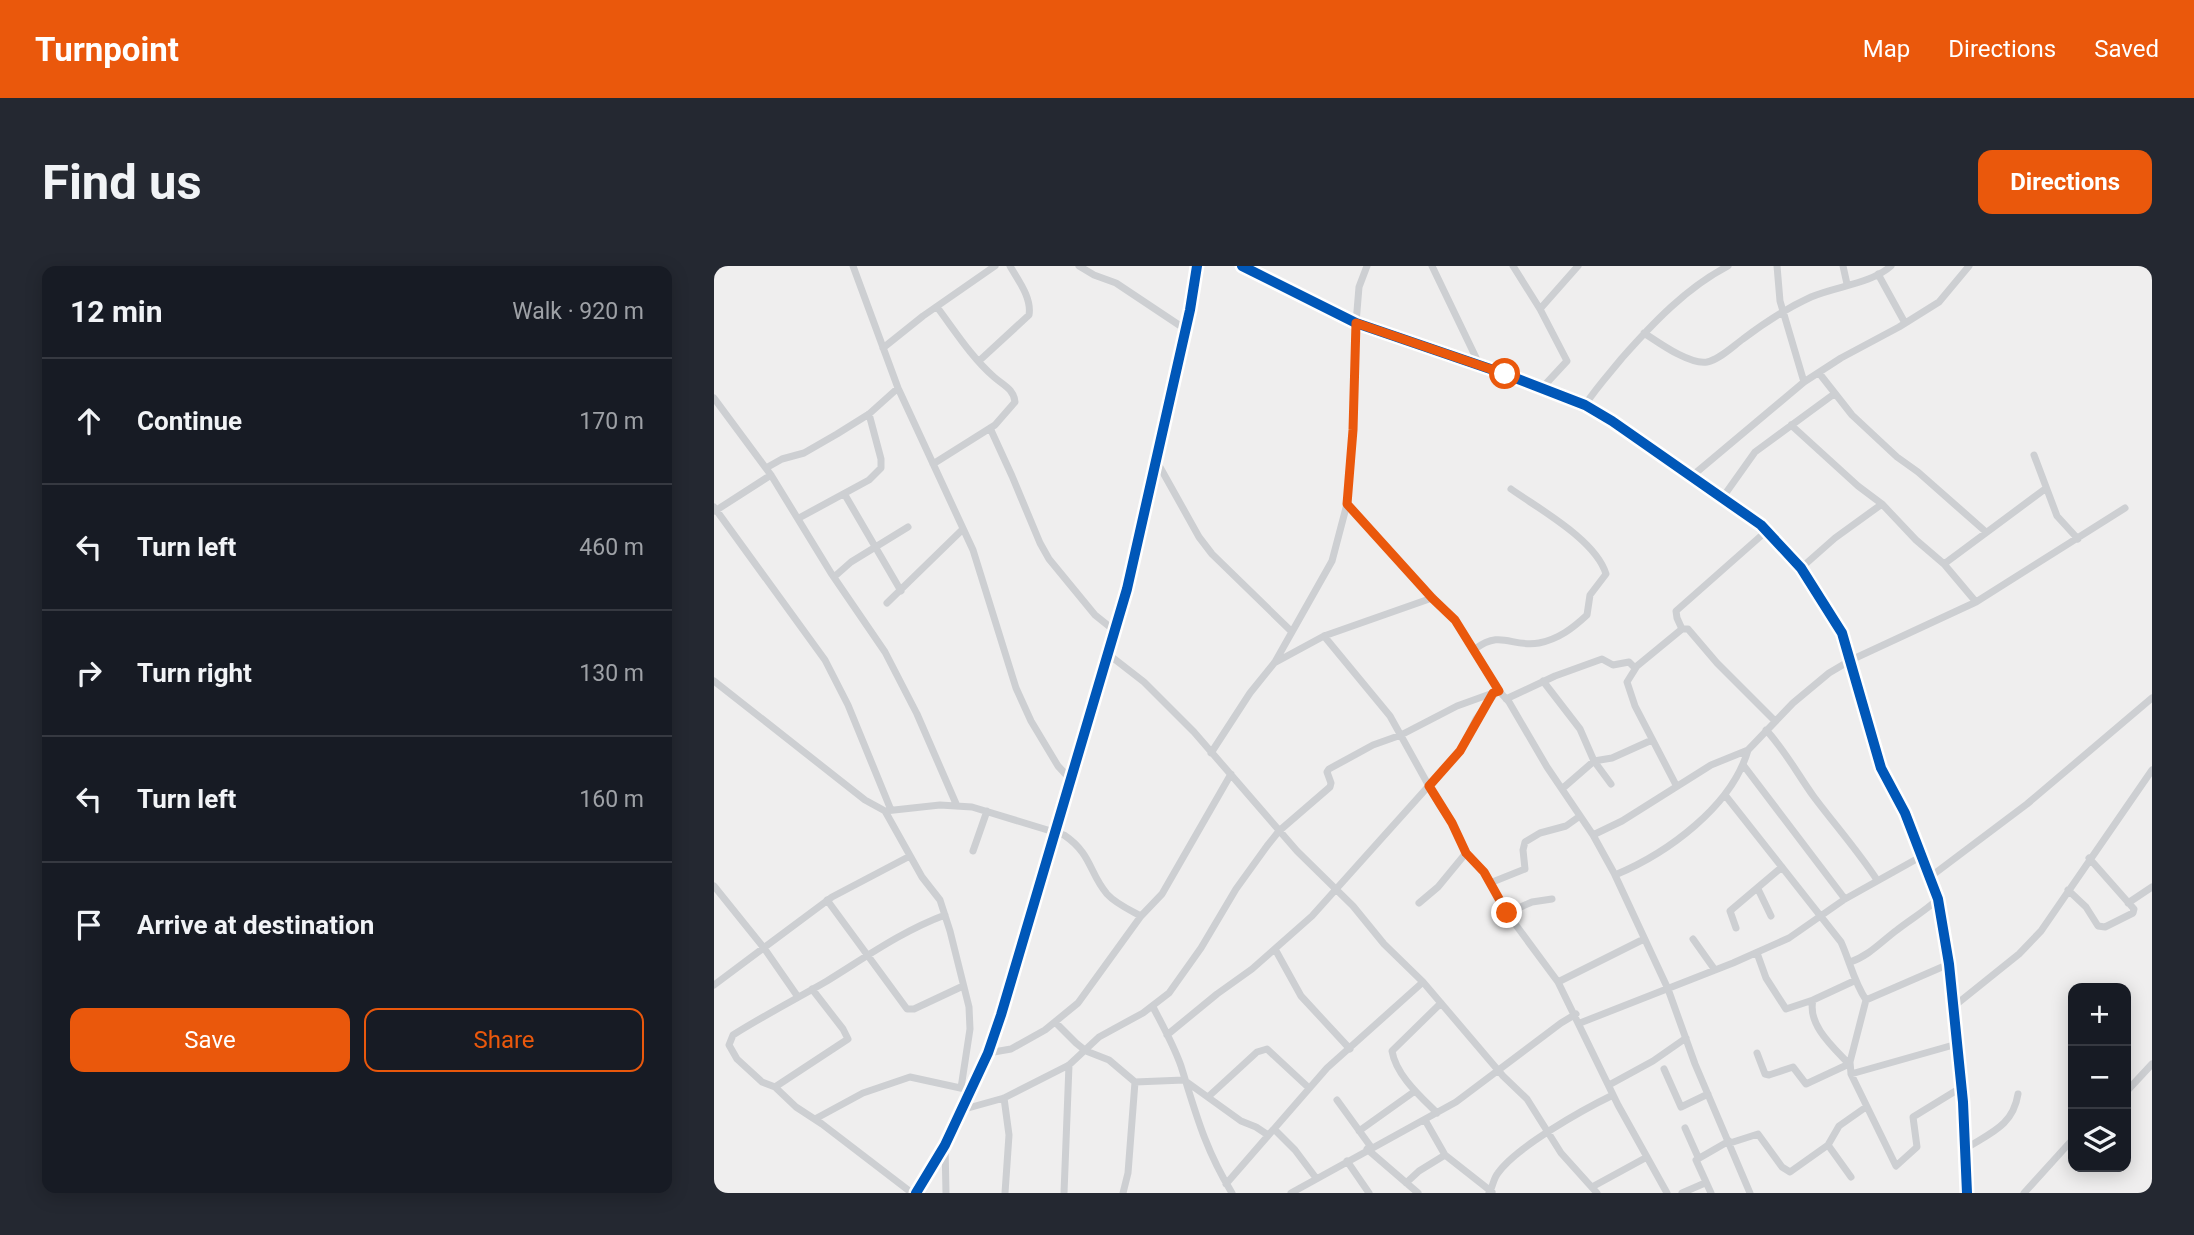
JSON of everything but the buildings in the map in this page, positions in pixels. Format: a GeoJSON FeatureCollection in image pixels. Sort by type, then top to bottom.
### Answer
{"type":"FeatureCollection","features":[{"type":"Feature","properties":{"kind":"street"},"geometry":{"type":"LineString","coordinates":[[852,266],[898,388],[977,561],[1021,699],[1058,766],[1071,780]]}},
{"type":"Feature","properties":{"kind":"street"},"geometry":{"type":"LineString","coordinates":[[883,348],[995,266]]}},
{"type":"Feature","properties":{"kind":"street"},"geometry":{"type":"LineString","coordinates":[[979,361],[1029,315],[1030,309],[1023,288],[1010,266]]}},
{"type":"Feature","properties":{"kind":"street"},"geometry":{"type":"LineString","coordinates":[[1079,266],[1116,283],[1185,329]]}},
{"type":"Feature","properties":{"kind":"street"},"geometry":{"type":"LineString","coordinates":[[965,1089],[988,1053],[1127,589],[1197,266]]}},
{"type":"Feature","properties":{"kind":"street"},"geometry":{"type":"LineString","coordinates":[[1242,266],[1356,323],[1585,405],[1723,497],[1765,530],[1801,568],[1842,633],[1881,768],[1905,813],[1938,899],[1950,964],[1962,1087],[1967,1193]]}},
{"type":"Feature","properties":{"kind":"street"},"geometry":{"type":"LineString","coordinates":[[1211,753],[1250,693],[1275,662],[1332,561],[1347,504],[1353,430],[1356,323],[1359,288],[1367,266]]}},
{"type":"Feature","properties":{"kind":"street"},"geometry":{"type":"LineString","coordinates":[[1432,266],[1480,366]]}},
{"type":"Feature","properties":{"kind":"street"},"geometry":{"type":"LineString","coordinates":[[1513,266],[1540,309],[1567,361],[1542,388]]}},
{"type":"Feature","properties":{"kind":"street"},"geometry":{"type":"LineString","coordinates":[[1540,309],[1578,266]]}},
{"type":"Feature","properties":{"kind":"street"},"geometry":{"type":"LineString","coordinates":[[1585,405],[1594,390],[1658,317],[1728,266]]}},
{"type":"Feature","properties":{"kind":"street"},"geometry":{"type":"LineString","coordinates":[[1777,266],[1780,301],[1804,382]]}},
{"type":"Feature","properties":{"kind":"street"},"geometry":{"type":"LineString","coordinates":[[1843,266],[1847,284]]}},
{"type":"Feature","properties":{"kind":"street"},"geometry":{"type":"LineString","coordinates":[[1644,333],[1693,360],[1706,362],[1727,352],[1783,312],[1811,297],[1878,274],[1891,266]]}},
{"type":"Feature","properties":{"kind":"street"},"geometry":{"type":"LineString","coordinates":[[1692,475],[1804,382],[1939,302],[1969,266]]}},
{"type":"Feature","properties":{"kind":"street"},"geometry":{"type":"LineString","coordinates":[[1878,274],[1905,323]]}},
{"type":"Feature","properties":{"kind":"street"},"geometry":{"type":"LineString","coordinates":[[933,464],[990,429],[1015,402],[1015,395],[979,361],[937,307]]}},
{"type":"Feature","properties":{"kind":"street"},"geometry":{"type":"LineString","coordinates":[[1819,373],[1852,415],[1986,532]]}},
{"type":"Feature","properties":{"kind":"street"},"geometry":{"type":"LineString","coordinates":[[898,388],[869,414],[804,453],[782,459],[715,510],[825,660],[848,705],[888,810],[910,856],[940,900],[945,915],[969,1007],[971,1029],[965,1089],[961,1110],[945,1145],[914,1193],[757,1076],[737,1059],[729,1045],[733,1035],[798,998],[874,949],[945,915]]}},
{"type":"Feature","properties":{"kind":"street"},"geometry":{"type":"LineString","coordinates":[[1723,497],[1755,452],[1834,394]]}},
{"type":"Feature","properties":{"kind":"street"},"geometry":{"type":"LineString","coordinates":[[714,398],[769,471],[834,577],[885,652],[917,714],[957,806]]}},
{"type":"Feature","properties":{"kind":"street"},"geometry":{"type":"LineString","coordinates":[[799,518],[845,495],[869,480],[881,468],[869,414]]}},
{"type":"Feature","properties":{"kind":"street"},"geometry":{"type":"LineString","coordinates":[[1791,425],[1858,486],[1882,504],[1916,540],[1944,564],[1976,602]]}},
{"type":"Feature","properties":{"kind":"street"},"geometry":{"type":"LineString","coordinates":[[990,429],[1049,559],[1095,615],[1115,631]]}},
{"type":"Feature","properties":{"kind":"street"},"geometry":{"type":"LineString","coordinates":[[2034,455],[2057,516],[2078,539]]}},
{"type":"Feature","properties":{"kind":"street"},"geometry":{"type":"LineString","coordinates":[[1155,460],[1199,537],[1212,554],[1291,631]]}},
{"type":"Feature","properties":{"kind":"street"},"geometry":{"type":"LineString","coordinates":[[1475,649],[1491,639],[1538,643],[1557,638],[1587,615],[1590,595],[1606,574],[1588,546],[1511,489]]}},
{"type":"Feature","properties":{"kind":"street"},"geometry":{"type":"LineString","coordinates":[[1944,564],[2045,489]]}},
{"type":"Feature","properties":{"kind":"street"},"geometry":{"type":"LineString","coordinates":[[845,495],[901,591]]}},
{"type":"Feature","properties":{"kind":"street"},"geometry":{"type":"LineString","coordinates":[[1347,504],[1455,620],[1475,649],[1496,692],[1507,699],[1593,835],[1615,875],[1668,989],[1750,1193]]}},
{"type":"Feature","properties":{"kind":"street"},"geometry":{"type":"LineString","coordinates":[[1801,568],[1835,538],[1882,504]]}},
{"type":"Feature","properties":{"kind":"street"},"geometry":{"type":"LineString","coordinates":[[1593,835],[1622,821],[1711,765],[1748,750],[1814,683],[1851,660],[1976,602],[2125,508]]}},
{"type":"Feature","properties":{"kind":"street"},"geometry":{"type":"LineString","coordinates":[[834,577],[874,547],[908,527]]}},
{"type":"Feature","properties":{"kind":"street"},"geometry":{"type":"LineString","coordinates":[[887,603],[963,529]]}},
{"type":"Feature","properties":{"kind":"street"},"geometry":{"type":"LineString","coordinates":[[1682,629],[1676,618],[1676,611],[1765,530]]}},
{"type":"Feature","properties":{"kind":"street"},"geometry":{"type":"LineString","coordinates":[[1275,662],[1325,636],[1432,598]]}},
{"type":"Feature","properties":{"kind":"street"},"geometry":{"type":"LineString","coordinates":[[1676,785],[1635,706],[1627,682],[1635,668],[1682,629],[1688,629],[1717,663],[1775,721]]}},
{"type":"Feature","properties":{"kind":"street"},"geometry":{"type":"LineString","coordinates":[[1325,636],[1390,716],[1452,823],[1466,853],[1484,872],[1507,913],[1559,982],[1613,1095],[1667,1193]]}},
{"type":"Feature","properties":{"kind":"street"},"geometry":{"type":"LineString","coordinates":[[1108,654],[1144,682],[1194,732],[1279,831],[1423,982],[1527,1099],[1561,1153],[1593,1191],[1647,1157]]}},
{"type":"Feature","properties":{"kind":"street"},"geometry":{"type":"LineString","coordinates":[[1507,699],[1543,681],[1602,659],[1613,664],[1629,662],[1635,668]]}},
{"type":"Feature","properties":{"kind":"street"},"geometry":{"type":"LineString","coordinates":[[714,681],[865,800],[888,810],[940,805],[972,807],[1056,832],[1076,844],[1088,859],[1107,894],[1141,916]]}},
{"type":"Feature","properties":{"kind":"street"},"geometry":{"type":"LineString","coordinates":[[1543,681],[1580,729],[1594,761],[1611,784]]}},
{"type":"Feature","properties":{"kind":"street"},"geometry":{"type":"LineString","coordinates":[[961,1110],[1004,1098],[1069,1065],[1099,1037],[1153,1007],[1177,982],[1236,889],[1279,831],[1330,788],[1327,772],[1329,769],[1373,745],[1457,706],[1496,692]]}},
{"type":"Feature","properties":{"kind":"street"},"geometry":{"type":"LineString","coordinates":[[1167,1035],[1312,916],[1460,751],[1496,692]]}},
{"type":"Feature","properties":{"kind":"street"},"geometry":{"type":"LineString","coordinates":[[1930,877],[2026,804],[2152,698]]}},
{"type":"Feature","properties":{"kind":"street"},"geometry":{"type":"LineString","coordinates":[[1766,730],[1877,880]]}},
{"type":"Feature","properties":{"kind":"street"},"geometry":{"type":"LineString","coordinates":[[1563,788],[1594,761],[1612,758],[1652,740]]}},
{"type":"Feature","properties":{"kind":"street"},"geometry":{"type":"LineString","coordinates":[[1615,875],[1635,867],[1674,844],[1725,795],[1744,766],[1748,750]]}},
{"type":"Feature","properties":{"kind":"street"},"geometry":{"type":"LineString","coordinates":[[1744,766],[1845,900]]}},
{"type":"Feature","properties":{"kind":"street"},"geometry":{"type":"LineString","coordinates":[[1953,1007],[2019,954],[2041,931],[2152,770]]}},
{"type":"Feature","properties":{"kind":"street"},"geometry":{"type":"LineString","coordinates":[[988,1053],[1010,1049],[1056,1023],[1077,1003],[1141,916],[1162,894],[1231,774]]}},
{"type":"Feature","properties":{"kind":"street"},"geometry":{"type":"LineString","coordinates":[[1725,795],[1841,942],[1850,962],[1854,981],[1866,1000],[1849,1065],[1850,1074],[1897,1166],[1917,1147],[1913,1117],[1962,1087]]}},
{"type":"Feature","properties":{"kind":"street"},"geometry":{"type":"LineString","coordinates":[[973,851],[987,811]]}},
{"type":"Feature","properties":{"kind":"street"},"geometry":{"type":"LineString","coordinates":[[1490,883],[1525,869],[1525,842],[1540,833],[1566,826],[1580,816]]}},
{"type":"Feature","properties":{"kind":"street"},"geometry":{"type":"LineString","coordinates":[[1419,903],[1438,887],[1466,853]]}},
{"type":"Feature","properties":{"kind":"street"},"geometry":{"type":"LineString","coordinates":[[714,985],[827,900],[910,856]]}},
{"type":"Feature","properties":{"kind":"street"},"geometry":{"type":"LineString","coordinates":[[1580,1023],[1789,938],[1877,880],[1922,856]]}},
{"type":"Feature","properties":{"kind":"street"},"geometry":{"type":"LineString","coordinates":[[2068,890],[2087,907],[2098,926],[2105,927],[2133,913],[2134,909],[2090,858]]}},
{"type":"Feature","properties":{"kind":"street"},"geometry":{"type":"LineString","coordinates":[[1736,928],[1730,911],[1782,867]]}},
{"type":"Feature","properties":{"kind":"street"},"geometry":{"type":"LineString","coordinates":[[714,886],[764,948],[798,998]]}},
{"type":"Feature","properties":{"kind":"street"},"geometry":{"type":"LineString","coordinates":[[2128,903],[2152,887]]}},
{"type":"Feature","properties":{"kind":"street"},"geometry":{"type":"LineString","coordinates":[[1758,889],[1771,916]]}},
{"type":"Feature","properties":{"kind":"street"},"geometry":{"type":"LineString","coordinates":[[714,901],[721,894]]}},
{"type":"Feature","properties":{"kind":"street"},"geometry":{"type":"LineString","coordinates":[[1507,913],[1532,902],[1552,899]]}},
{"type":"Feature","properties":{"kind":"street"},"geometry":{"type":"LineString","coordinates":[[1850,962],[1860,959],[1938,899]]}},
{"type":"Feature","properties":{"kind":"street"},"geometry":{"type":"LineString","coordinates":[[827,900],[907,1009],[914,1009],[963,986]]}},
{"type":"Feature","properties":{"kind":"street"},"geometry":{"type":"LineString","coordinates":[[1559,982],[1644,939]]}},
{"type":"Feature","properties":{"kind":"street"},"geometry":{"type":"LineString","coordinates":[[1693,939],[1715,970]]}},
{"type":"Feature","properties":{"kind":"street"},"geometry":{"type":"LineString","coordinates":[[1275,949],[1301,996],[1350,1048]]}},
{"type":"Feature","properties":{"kind":"street"},"geometry":{"type":"LineString","coordinates":[[1757,953],[1766,978],[1784,1008],[1813,1000],[1854,981]]}},
{"type":"Feature","properties":{"kind":"street"},"geometry":{"type":"LineString","coordinates":[[1866,1000],[1950,964]]}},
{"type":"Feature","properties":{"kind":"street"},"geometry":{"type":"LineString","coordinates":[[1226,1184],[1309,1088],[1423,982]]}},
{"type":"Feature","properties":{"kind":"street"},"geometry":{"type":"LineString","coordinates":[[775,1087],[848,1039],[811,989]]}},
{"type":"Feature","properties":{"kind":"street"},"geometry":{"type":"LineString","coordinates":[[1813,1000],[1813,1018],[1849,1065]]}},
{"type":"Feature","properties":{"kind":"street"},"geometry":{"type":"LineString","coordinates":[[1437,1113],[1415,1091],[1393,1057],[1392,1051],[1441,1003]]}},
{"type":"Feature","properties":{"kind":"street"},"geometry":{"type":"LineString","coordinates":[[1153,1007],[1167,1035],[1205,1142],[1232,1193]]}},
{"type":"Feature","properties":{"kind":"street"},"geometry":{"type":"LineString","coordinates":[[1291,1193],[1437,1113],[1576,1014]]}},
{"type":"Feature","properties":{"kind":"street"},"geometry":{"type":"LineString","coordinates":[[1056,1023],[1086,1051],[1109,1060],[1135,1082],[1184,1080],[1241,1121],[1271,1132],[1295,1150],[1316,1178]]}},
{"type":"Feature","properties":{"kind":"street"},"geometry":{"type":"LineString","coordinates":[[1609,1086],[1686,1038]]}},
{"type":"Feature","properties":{"kind":"street"},"geometry":{"type":"LineString","coordinates":[[1850,1074],[1957,1044]]}},
{"type":"Feature","properties":{"kind":"street"},"geometry":{"type":"LineString","coordinates":[[1208,1097],[1257,1052],[1267,1049],[1309,1088]]}},
{"type":"Feature","properties":{"kind":"street"},"geometry":{"type":"LineString","coordinates":[[1757,1053],[1765,1074],[1793,1067],[1806,1084],[1849,1065]]}},
{"type":"Feature","properties":{"kind":"street"},"geometry":{"type":"LineString","coordinates":[[2131,1086],[2152,1064]]}},
{"type":"Feature","properties":{"kind":"street"},"geometry":{"type":"LineString","coordinates":[[1064,1193],[1069,1065]]}},
{"type":"Feature","properties":{"kind":"street"},"geometry":{"type":"LineString","coordinates":[[1664,1069],[1681,1107],[1708,1094]]}},
{"type":"Feature","properties":{"kind":"street"},"geometry":{"type":"LineString","coordinates":[[815,1119],[863,1093],[909,1077],[965,1089]]}},
{"type":"Feature","properties":{"kind":"street"},"geometry":{"type":"LineString","coordinates":[[1124,1193],[1128,1174],[1135,1082]]}},
{"type":"Feature","properties":{"kind":"street"},"geometry":{"type":"LineString","coordinates":[[1359,1131],[1415,1091]]}},
{"type":"Feature","properties":{"kind":"street"},"geometry":{"type":"LineString","coordinates":[[1965,1149],[2010,1120],[2016,1109],[2018,1094]]}},
{"type":"Feature","properties":{"kind":"street"},"geometry":{"type":"LineString","coordinates":[[1425,1120],[1445,1155],[1491,1192],[1496,1175],[1506,1163],[1547,1132],[1613,1095]]}},
{"type":"Feature","properties":{"kind":"street"},"geometry":{"type":"LineString","coordinates":[[1004,1098],[1009,1135],[1005,1193]]}},
{"type":"Feature","properties":{"kind":"street"},"geometry":{"type":"LineString","coordinates":[[1338,1100],[1369,1148],[1418,1193]]}},
{"type":"Feature","properties":{"kind":"street"},"geometry":{"type":"LineString","coordinates":[[1698,1157],[1730,1142],[1758,1134],[1785,1170],[1790,1172],[1828,1145],[1839,1126],[1866,1107]]}},
{"type":"Feature","properties":{"kind":"street"},"geometry":{"type":"LineString","coordinates":[[1685,1128],[1711,1193]]}},
{"type":"Feature","properties":{"kind":"street"},"geometry":{"type":"LineString","coordinates":[[945,1145],[946,1193]]}},
{"type":"Feature","properties":{"kind":"street"},"geometry":{"type":"LineString","coordinates":[[1828,1145],[1851,1177]]}},
{"type":"Feature","properties":{"kind":"street"},"geometry":{"type":"LineString","coordinates":[[2024,1193],[2068,1145]]}},
{"type":"Feature","properties":{"kind":"street"},"geometry":{"type":"LineString","coordinates":[[1406,1184],[1419,1171],[1445,1155]]}},
{"type":"Feature","properties":{"kind":"street"},"geometry":{"type":"LineString","coordinates":[[1347,1161],[1369,1193]]}},
{"type":"Feature","properties":{"kind":"street"},"geometry":{"type":"LineString","coordinates":[[1682,1193],[1705,1183]]}},
{"type":"Feature","properties":{"kind":"cycle path"},"geometry":{"type":"LineString","coordinates":[[916,1193],[945,1145],[988,1053],[1001,1015],[1127,589],[1190,310],[1197,266]]}},
{"type":"Feature","properties":{"kind":"cycle path"},"geometry":{"type":"LineString","coordinates":[[1242,266],[1356,323],[1505,374],[1585,405],[1761,525],[1801,568],[1842,633],[1881,768],[1905,813],[1938,899],[1949,964],[1963,1102],[1967,1193]]}},
{"type":"Feature","properties":{"kind":"route"},"geometry":{"type":"LineString","coordinates":[[1505,374],[1356,323],[1353,430],[1347,504],[1455,620],[1499,691],[1493,693],[1476,719],[1460,751],[1429,786],[1452,823],[1466,853],[1484,872],[1507,913]]}}]}
